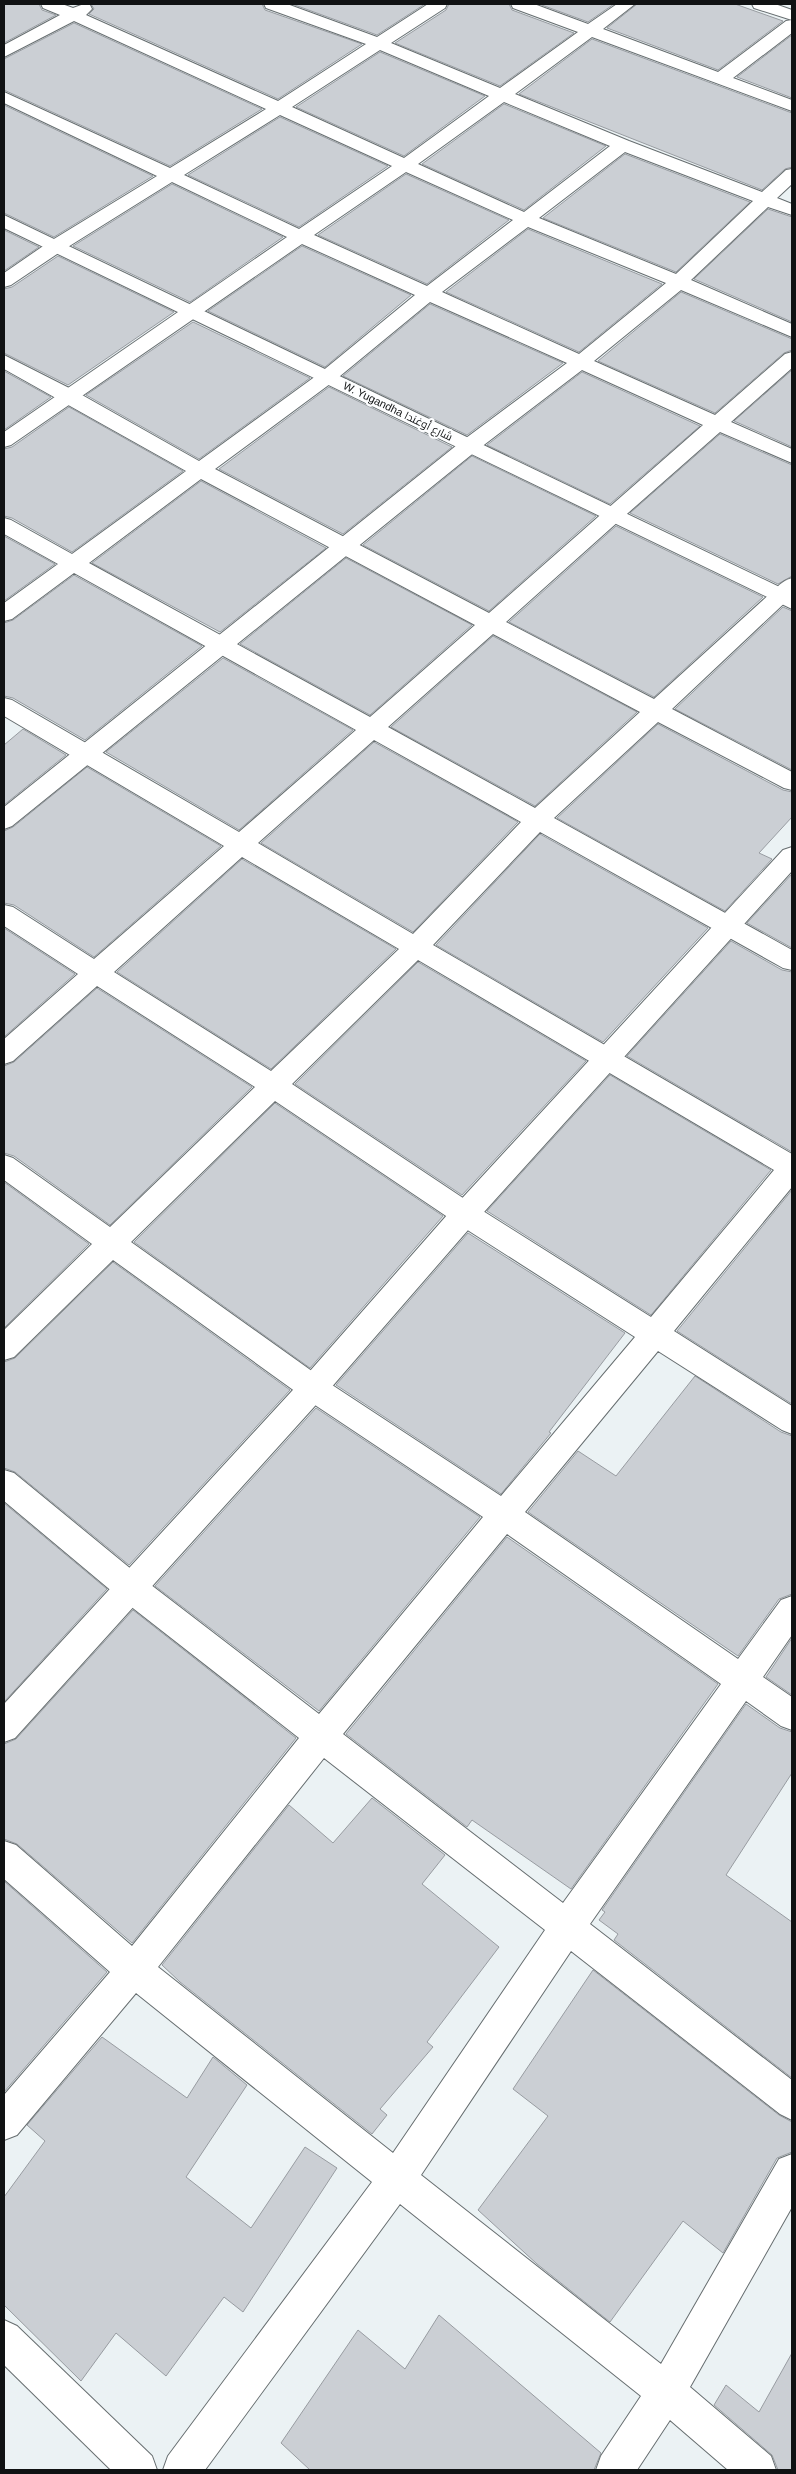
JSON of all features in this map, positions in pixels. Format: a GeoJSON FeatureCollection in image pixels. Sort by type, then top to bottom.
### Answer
{"type":"FeatureCollection","features":[{"type":"Feature","properties":{"kind":"street"},"geometry":{"type":"LineString","coordinates":[[49,4],[525,219],[792,331]]}},
{"type":"Feature","properties":{"kind":"street"},"geometry":{"type":"LineString","coordinates":[[4,52],[94,4]]}},
{"type":"Feature","properties":{"kind":"street"},"geometry":{"type":"LineString","coordinates":[[272,4],[378,43],[623,145],[792,210]]}},
{"type":"Feature","properties":{"kind":"street"},"geometry":{"type":"LineString","coordinates":[[4,281],[56,246],[278,109],[439,4]]}},
{"type":"Feature","properties":{"kind":"street"},"geometry":{"type":"LineString","coordinates":[[519,4],[792,106]]}},
{"type":"Feature","properties":{"kind":"street"},"geometry":{"type":"LineString","coordinates":[[4,441],[68,395],[406,165],[627,4]]}},
{"type":"Feature","properties":{"kind":"street"},"geometry":{"type":"LineString","coordinates":[[760,4],[792,16]]}},
{"type":"Feature","properties":{"kind":"street"},"geometry":{"type":"LineString","coordinates":[[719,80],[792,25]]}},
{"type":"Feature","properties":{"kind":"street"},"geometry":{"type":"LineString","coordinates":[[4,97],[300,236],[792,457]]}},
{"type":"Feature","properties":{"kind":"street"},"geometry":{"type":"LineString","coordinates":[[4,614],[327,377],[429,293],[623,145]]}},
{"type":"Feature","properties":{"kind":"street"},"geometry":{"type":"LineString","coordinates":[[4,820],[469,446],[581,362],[679,282],[792,174]]}},
{"type":"Feature","properties":{"kind":"street","name":"W. Yugandha شارع أوغندا"},"geometry":{"type":"LineString","coordinates":[[4,221],[613,515],[788,594]]}},
{"type":"Feature","properties":{"kind":"street"},"geometry":{"type":"LineString","coordinates":[[4,1054],[717,422],[792,358]]}},
{"type":"Feature","properties":{"kind":"street"},"geometry":{"type":"LineString","coordinates":[[4,362],[68,395],[200,470],[792,782]]}},
{"type":"Feature","properties":{"kind":"street"},"geometry":{"type":"LineString","coordinates":[[4,525],[792,961]]}},
{"type":"Feature","properties":{"kind":"street"},"geometry":{"type":"LineString","coordinates":[[4,1348],[275,1087],[415,948],[537,820],[656,710],[788,594]]}},
{"type":"Feature","properties":{"kind":"street"},"geometry":{"type":"LineString","coordinates":[[4,706],[792,1168],[321,1736],[134,1970],[4,2122]]}},
{"type":"Feature","properties":{"kind":"street"},"geometry":{"type":"LineString","coordinates":[[4,1727],[313,1388],[465,1214],[792,856]]}},
{"type":"Feature","properties":{"kind":"street"},"geometry":{"type":"LineString","coordinates":[[4,914],[275,1087],[465,1214],[656,1333],[792,1421]]}},
{"type":"Feature","properties":{"kind":"street"},"geometry":{"type":"LineString","coordinates":[[4,1166],[313,1388],[505,1515],[792,1715]]}},
{"type":"Feature","properties":{"kind":"street"},"geometry":{"type":"LineString","coordinates":[[4,1483],[132,1588],[792,2102]]}},
{"type":"Feature","properties":{"kind":"street"},"geometry":{"type":"LineString","coordinates":[[182,2470],[396,2180],[567,1927],[792,1610]]}},
{"type":"Feature","properties":{"kind":"street"},"geometry":{"type":"LineString","coordinates":[[4,1857],[134,1970],[396,2180],[666,2392],[757,2470]]}},
{"type":"Feature","properties":{"kind":"street"},"geometry":{"type":"LineString","coordinates":[[616,2470],[666,2392],[792,2172]]}},
{"type":"Feature","properties":{"kind":"street"},"geometry":{"type":"LineString","coordinates":[[4,2339],[138,2470]]}},
{"type":"Feature","properties":{"kind":"building"},"geometry":{"type":"Polygon","coordinates":[[[4,4],[39,4],[42,10],[56,15],[4,43],[4,4]]]}},
{"type":"Feature","properties":{"kind":"building"},"geometry":{"type":"Polygon","coordinates":[[[91,4],[262,4],[265,10],[362,44],[278,99],[89,14],[94,9],[91,4]]]}},
{"type":"Feature","properties":{"kind":"building"},"geometry":{"type":"Polygon","coordinates":[[[292,4],[425,4],[377,35],[292,4]]]}},
{"type":"Feature","properties":{"kind":"building"},"geometry":{"type":"Polygon","coordinates":[[[449,4],[509,4],[512,10],[574,33],[500,86],[395,43],[446,10],[449,4]]]}},
{"type":"Feature","properties":{"kind":"building"},"geometry":{"type":"Polygon","coordinates":[[[539,4],[614,4],[588,22],[539,4]]]}},
{"type":"Feature","properties":{"kind":"building"},"geometry":{"type":"Polygon","coordinates":[[[637,4],[735,4],[783,21],[718,70],[607,28],[637,4]]]}},
{"type":"Feature","properties":{"kind":"building"},"geometry":{"type":"Polygon","coordinates":[[[74,23],[262,109],[170,166],[4,90],[4,59],[74,23]]]}},
{"type":"Feature","properties":{"kind":"building"},"geometry":{"type":"Polygon","coordinates":[[[792,35],[792,98],[737,77],[792,35]]]}},
{"type":"Feature","properties":{"kind":"building"},"geometry":{"type":"Polygon","coordinates":[[[592,39],[792,113],[792,167],[785,169],[762,190],[519,94],[592,39]]]}},
{"type":"Feature","properties":{"kind":"building"},"geometry":{"type":"Polygon","coordinates":[[[380,52],[485,96],[404,156],[296,107],[380,52]]]}},
{"type":"Feature","properties":{"kind":"building"},"geometry":{"type":"Polygon","coordinates":[[[504,104],[606,146],[524,210],[422,164],[504,104]]]}},
{"type":"Feature","properties":{"kind":"building"},"geometry":{"type":"Polygon","coordinates":[[[4,105],[153,176],[54,237],[4,213],[4,105]]]}},
{"type":"Feature","properties":{"kind":"building"},"geometry":{"type":"Polygon","coordinates":[[[280,117],[388,166],[299,227],[188,175],[280,117]]]}},
{"type":"Feature","properties":{"kind":"building"},"geometry":{"type":"Polygon","coordinates":[[[625,154],[750,202],[676,272],[543,218],[625,154]]]}},
{"type":"Feature","properties":{"kind":"building"},"geometry":{"type":"Polygon","coordinates":[[[406,174],[509,220],[427,284],[318,235],[406,174]]]}},
{"type":"Feature","properties":{"kind":"building"},"geometry":{"type":"Polygon","coordinates":[[[172,184],[283,237],[190,302],[73,246],[172,184]]]}},
{"type":"Feature","properties":{"kind":"building"},"geometry":{"type":"Polygon","coordinates":[[[768,209],[792,217],[792,322],[694,279],[768,209]]]}},
{"type":"Feature","properties":{"kind":"building"},"geometry":{"type":"Polygon","coordinates":[[[528,229],[662,284],[579,352],[446,292],[528,229]]]}},
{"type":"Feature","properties":{"kind":"building"},"geometry":{"type":"Polygon","coordinates":[[[4,230],[39,247],[4,271],[4,230]]]}},
{"type":"Feature","properties":{"kind":"building"},"geometry":{"type":"Polygon","coordinates":[[[302,246],[411,295],[325,367],[208,311],[302,246]]]}},
{"type":"Feature","properties":{"kind":"building"},"geometry":{"type":"Polygon","coordinates":[[[58,256],[174,312],[68,385],[4,353],[4,289],[12,287],[58,256]]]}},
{"type":"Feature","properties":{"kind":"building"},"geometry":{"type":"Polygon","coordinates":[[[681,292],[792,339],[792,350],[784,353],[715,413],[598,361],[681,292]]]}},
{"type":"Feature","properties":{"kind":"building"},"geometry":{"type":"Polygon","coordinates":[[[430,304],[563,363],[467,435],[343,376],[430,304]]]}},
{"type":"Feature","properties":{"kind":"building"},"geometry":{"type":"Polygon","coordinates":[[[193,322],[310,378],[199,459],[86,395],[193,322]]]}},
{"type":"Feature","properties":{"kind":"building"},"geometry":{"type":"Polygon","coordinates":[[[792,370],[792,447],[734,421],[792,370]]]}},
{"type":"Feature","properties":{"kind":"building"},"geometry":{"type":"Polygon","coordinates":[[[4,371],[51,397],[4,430],[4,371]]]}},
{"type":"Feature","properties":{"kind":"building"},"geometry":{"type":"Polygon","coordinates":[[[582,372],[700,426],[610,504],[487,445],[582,372]]]}},
{"type":"Feature","properties":{"kind":"building"},"geometry":{"type":"Polygon","coordinates":[[[329,387],[452,447],[343,534],[219,469],[329,387]]]}},
{"type":"Feature","properties":{"kind":"building"},"geometry":{"type":"Polygon","coordinates":[[[69,407],[183,471],[72,552],[12,518],[4,516],[4,449],[12,447],[69,407]]]}},
{"type":"Feature","properties":{"kind":"building"},"geometry":{"type":"Polygon","coordinates":[[[720,434],[792,465],[792,576],[778,584],[630,513],[720,434]]]}},
{"type":"Feature","properties":{"kind":"building"},"geometry":{"type":"Polygon","coordinates":[[[472,456],[596,516],[489,611],[363,545],[472,456]]]}},
{"type":"Feature","properties":{"kind":"building"},"geometry":{"type":"Polygon","coordinates":[[[201,481],[326,548],[220,632],[92,563],[201,481]]]}},
{"type":"Feature","properties":{"kind":"building"},"geometry":{"type":"Polygon","coordinates":[[[616,526],[763,597],[654,697],[509,622],[616,526]]]}},
{"type":"Feature","properties":{"kind":"building"},"geometry":{"type":"Polygon","coordinates":[[[4,536],[55,564],[4,601],[4,536]]]}},
{"type":"Feature","properties":{"kind":"building"},"geometry":{"type":"Polygon","coordinates":[[[346,558],[472,625],[370,715],[240,644],[346,558]]]}},
{"type":"Feature","properties":{"kind":"building"},"geometry":{"type":"Polygon","coordinates":[[[74,575],[202,646],[85,740],[13,698],[4,696],[4,623],[13,620],[74,575]]]}},
{"type":"Feature","properties":{"kind":"building"},"geometry":{"type":"Polygon","coordinates":[[[783,607],[792,611],[792,770],[675,709],[783,607]]]}},
{"type":"Feature","properties":{"kind":"building"},"geometry":{"type":"Polygon","coordinates":[[[493,636],[637,712],[535,806],[391,727],[493,636]]]}},
{"type":"Feature","properties":{"kind":"building"},"geometry":{"type":"Polygon","coordinates":[[[223,658],[353,730],[239,830],[106,752],[223,658]]]}},
{"type":"Feature","properties":{"kind":"building"},"geometry":{"type":"Polygon","coordinates":[[[658,724],[783,790],[792,792],[792,817],[759,853],[772,859],[725,911],[557,818],[658,724]]]}},
{"type":"Feature","properties":{"kind":"building"},"geometry":{"type":"Polygon","coordinates":[[[23,729],[66,755],[4,805],[4,745],[23,729]]]}},
{"type":"Feature","properties":{"kind":"building"},"geometry":{"type":"Polygon","coordinates":[[[374,742],[518,822],[413,932],[261,843],[374,742]]]}},
{"type":"Feature","properties":{"kind":"building"},"geometry":{"type":"Polygon","coordinates":[[[87,767],[221,846],[94,957],[14,905],[4,903],[4,831],[13,827],[87,767]]]}},
{"type":"Feature","properties":{"kind":"building"},"geometry":{"type":"Polygon","coordinates":[[[540,834],[708,928],[603,1042],[436,945],[540,834]]]}},
{"type":"Feature","properties":{"kind":"building"},"geometry":{"type":"Polygon","coordinates":[[[242,859],[396,949],[271,1069],[117,972],[242,859]]]}},
{"type":"Feature","properties":{"kind":"building"},"geometry":{"type":"Polygon","coordinates":[[[792,874],[792,948],[747,923],[792,874]]]}},
{"type":"Feature","properties":{"kind":"building"},"geometry":{"type":"Polygon","coordinates":[[[4,928],[75,974],[4,1037],[4,928]]]}},
{"type":"Feature","properties":{"kind":"building"},"geometry":{"type":"Polygon","coordinates":[[[731,941],[782,970],[792,972],[792,1152],[627,1056],[731,941]]]}},
{"type":"Feature","properties":{"kind":"building"},"geometry":{"type":"Polygon","coordinates":[[[418,962],[586,1061],[462,1195],[295,1084],[418,962]]]}},
{"type":"Feature","properties":{"kind":"building"},"geometry":{"type":"Polygon","coordinates":[[[97,988],[252,1087],[110,1225],[14,1156],[4,1153],[4,1066],[14,1062],[97,988]]]}},
{"type":"Feature","properties":{"kind":"building"},"geometry":{"type":"Polygon","coordinates":[[[610,1075],[771,1170],[651,1315],[487,1211],[610,1075]]]}},
{"type":"Feature","properties":{"kind":"building"},"geometry":{"type":"Polygon","coordinates":[[[275,1103],[443,1216],[310,1368],[134,1242],[275,1103]]]}},
{"type":"Feature","properties":{"kind":"building"},"geometry":{"type":"Polygon","coordinates":[[[4,1182],[89,1244],[4,1328],[4,1182]]]}},
{"type":"Feature","properties":{"kind":"building"},"geometry":{"type":"Polygon","coordinates":[[[792,1190],[792,1404],[677,1331],[792,1190]]]}},
{"type":"Feature","properties":{"kind":"building"},"geometry":{"type":"Polygon","coordinates":[[[468,1233],[625,1333],[549,1432],[551,1433],[501,1494],[336,1385],[468,1233]]]}},
{"type":"Feature","properties":{"kind":"building"},"geometry":{"type":"Polygon","coordinates":[[[113,1262],[290,1390],[129,1565],[15,1472],[4,1468],[4,1362],[15,1358],[113,1262]]]}},
{"type":"Feature","properties":{"kind":"building"},"geometry":{"type":"Polygon","coordinates":[[[695,1376],[781,1432],[792,1436],[792,1594],[779,1599],[738,1656],[528,1512],[578,1451],[616,1476],[695,1376]]]}},
{"type":"Feature","properties":{"kind":"building"},"geometry":{"type":"Polygon","coordinates":[[[316,1408],[480,1517],[319,1711],[155,1586],[316,1408]]]}},
{"type":"Feature","properties":{"kind":"building"},"geometry":{"type":"Polygon","coordinates":[[[4,1503],[107,1589],[4,1702],[4,1503]]]}},
{"type":"Feature","properties":{"kind":"building"},"geometry":{"type":"Polygon","coordinates":[[[507,1537],[718,1684],[571,1889],[472,1820],[467,1827],[346,1734],[507,1537]]]}},
{"type":"Feature","properties":{"kind":"building"},"geometry":{"type":"Polygon","coordinates":[[[133,1610],[296,1738],[132,1943],[17,1844],[4,1839],[4,1744],[16,1739],[133,1610]]]}},
{"type":"Feature","properties":{"kind":"building"},"geometry":{"type":"Polygon","coordinates":[[[792,1638],[792,1695],[766,1677],[792,1638]]]}},
{"type":"Feature","properties":{"kind":"building"},"geometry":{"type":"Polygon","coordinates":[[[746,1704],[780,1728],[792,1732],[792,1773],[726,1875],[792,1922],[792,2078],[614,1940],[618,1934],[599,1920],[605,1912],[602,1910],[746,1704]]]}},
{"type":"Feature","properties":{"kind":"building"},"geometry":{"type":"Polygon","coordinates":[[[372,1798],[445,1855],[422,1884],[499,1947],[427,2042],[433,2047],[380,2109],[387,2115],[372,2134],[180,1982],[162,1965],[289,1805],[333,1843],[372,1798]]]}},
{"type":"Feature","properties":{"kind":"building"},"geometry":{"type":"Polygon","coordinates":[[[4,1881],[107,1972],[4,2092],[4,1881]]]}},
{"type":"Feature","properties":{"kind":"building"},"geometry":{"type":"Polygon","coordinates":[[[593,1970],[779,2115],[792,2122],[792,2152],[777,2158],[723,2253],[683,2221],[610,2322],[537,2264],[478,2210],[548,2116],[513,2089],[593,1970]]]}},
{"type":"Feature","properties":{"kind":"building"},"geometry":{"type":"Polygon","coordinates":[[[102,2037],[187,2098],[213,2057],[247,2085],[186,2177],[251,2228],[305,2147],[337,2168],[243,2312],[224,2297],[166,2376],[116,2333],[81,2381],[4,2305],[4,2197],[45,2141],[27,2125],[102,2037]]]}},
{"type":"Feature","properties":{"kind":"building"},"geometry":{"type":"Polygon","coordinates":[[[439,2315],[601,2453],[594,2470],[310,2470],[281,2443],[358,2330],[405,2369],[439,2315]]]}},
{"type":"Feature","properties":{"kind":"building"},"geometry":{"type":"Polygon","coordinates":[[[792,2353],[792,2470],[778,2470],[772,2455],[714,2405],[726,2385],[759,2412],[792,2353]]]}}]}
